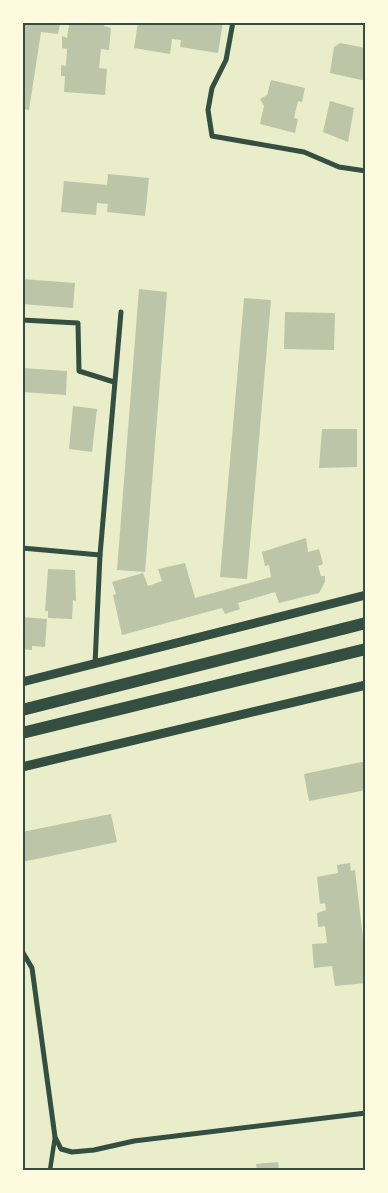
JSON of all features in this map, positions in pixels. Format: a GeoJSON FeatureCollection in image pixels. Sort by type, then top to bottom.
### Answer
{"type":"FeatureCollection","features":[{"type":"Feature","properties":{"kind":"main road"},"geometry":{"type":"LineString","coordinates":[[22,710],[366,623]]}},
{"type":"Feature","properties":{"kind":"main road"},"geometry":{"type":"LineString","coordinates":[[22,733],[366,649]]}},
{"type":"Feature","properties":{"kind":"street"},"geometry":{"type":"LineString","coordinates":[[233,22],[226,60],[212,88],[208,110],[212,136],[304,152],[339,167],[366,171]]}},
{"type":"Feature","properties":{"kind":"street"},"geometry":{"type":"LineString","coordinates":[[95,664],[100,555],[121,312]]}},
{"type":"Feature","properties":{"kind":"street"},"geometry":{"type":"LineString","coordinates":[[22,320],[78,323],[79,371],[114,382]]}},
{"type":"Feature","properties":{"kind":"street"},"geometry":{"type":"LineString","coordinates":[[22,548],[100,555]]}},
{"type":"Feature","properties":{"kind":"street"},"geometry":{"type":"LineString","coordinates":[[22,682],[366,595]]}},
{"type":"Feature","properties":{"kind":"street"},"geometry":{"type":"LineString","coordinates":[[22,767],[366,685]]}},
{"type":"Feature","properties":{"kind":"street"},"geometry":{"type":"LineString","coordinates":[[22,951],[32,968],[55,1137],[50,1170]]}},
{"type":"Feature","properties":{"kind":"street"},"geometry":{"type":"LineString","coordinates":[[55,1137],[61,1149],[80,1152],[134,1141],[366,1113]]}},
{"type":"Feature","properties":{"kind":"building"},"geometry":{"type":"Polygon","coordinates":[[[22,22],[60,24],[58,34],[41,32],[29,110],[22,109],[22,22]]]}},
{"type":"Feature","properties":{"kind":"building"},"geometry":{"type":"Polygon","coordinates":[[[74,22],[104,22],[104,26],[111,28],[109,50],[101,49],[99,68],[107,69],[105,95],[64,92],[65,76],[61,76],[61,65],[66,66],[67,49],[62,48],[62,36],[67,38],[69,25],[73,25],[74,22]]]}},
{"type":"Feature","properties":{"kind":"building"},"geometry":{"type":"Polygon","coordinates":[[[138,22],[223,22],[218,53],[180,47],[181,40],[172,39],[170,54],[134,48],[138,22]]]}},
{"type":"Feature","properties":{"kind":"building"},"geometry":{"type":"Polygon","coordinates":[[[340,43],[366,48],[366,81],[330,73],[334,47],[340,43]]]}},
{"type":"Feature","properties":{"kind":"building"},"geometry":{"type":"Polygon","coordinates":[[[271,80],[305,88],[302,102],[298,101],[294,118],[298,119],[295,133],[260,124],[264,106],[260,99],[267,95],[271,80]]]}},
{"type":"Feature","properties":{"kind":"building"},"geometry":{"type":"Polygon","coordinates":[[[330,101],[354,108],[348,142],[323,132],[330,101]]]}},
{"type":"Feature","properties":{"kind":"building"},"geometry":{"type":"Polygon","coordinates":[[[108,174],[149,178],[145,216],[107,212],[108,204],[97,203],[96,215],[61,212],[64,181],[107,185],[108,174]]]}},
{"type":"Feature","properties":{"kind":"building"},"geometry":{"type":"Polygon","coordinates":[[[22,279],[75,283],[73,308],[22,304],[22,279]]]}},
{"type":"Feature","properties":{"kind":"building"},"geometry":{"type":"Polygon","coordinates":[[[139,289],[167,292],[145,572],[117,570],[139,289]]]}},
{"type":"Feature","properties":{"kind":"building"},"geometry":{"type":"Polygon","coordinates":[[[244,298],[271,300],[247,579],[220,577],[244,298]]]}},
{"type":"Feature","properties":{"kind":"building"},"geometry":{"type":"Polygon","coordinates":[[[285,312],[335,313],[334,350],[284,349],[285,312]]]}},
{"type":"Feature","properties":{"kind":"building"},"geometry":{"type":"Polygon","coordinates":[[[22,368],[67,371],[66,395],[22,392],[22,368]]]}},
{"type":"Feature","properties":{"kind":"building"},"geometry":{"type":"Polygon","coordinates":[[[73,406],[97,409],[92,452],[69,449],[73,406]]]}},
{"type":"Feature","properties":{"kind":"building"},"geometry":{"type":"Polygon","coordinates":[[[322,429],[357,429],[357,467],[319,468],[322,429]]]}},
{"type":"Feature","properties":{"kind":"building"},"geometry":{"type":"Polygon","coordinates":[[[306,538],[308,552],[319,549],[323,564],[318,566],[321,576],[325,576],[325,582],[319,593],[279,603],[275,592],[238,603],[240,609],[225,614],[222,608],[122,635],[113,595],[116,594],[112,582],[143,573],[148,586],[162,581],[158,569],[185,563],[195,598],[271,577],[269,565],[265,566],[262,552],[306,538]]]}},
{"type":"Feature","properties":{"kind":"building"},"geometry":{"type":"Polygon","coordinates":[[[48,569],[75,570],[76,601],[73,600],[72,619],[48,618],[48,611],[45,611],[48,569]]]}},
{"type":"Feature","properties":{"kind":"building"},"geometry":{"type":"Polygon","coordinates":[[[22,617],[47,619],[45,647],[32,646],[32,650],[22,649],[22,617]]]}},
{"type":"Feature","properties":{"kind":"building"},"geometry":{"type":"Polygon","coordinates":[[[366,761],[366,790],[309,801],[304,774],[366,761]]]}},
{"type":"Feature","properties":{"kind":"building"},"geometry":{"type":"Polygon","coordinates":[[[111,814],[117,842],[22,862],[22,832],[111,814]]]}},
{"type":"Feature","properties":{"kind":"building"},"geometry":{"type":"Polygon","coordinates":[[[350,863],[351,871],[355,870],[366,964],[366,983],[335,986],[332,966],[314,968],[312,944],[327,943],[325,926],[318,927],[317,913],[326,910],[325,903],[320,904],[317,877],[338,873],[337,865],[350,863]]]}},
{"type":"Feature","properties":{"kind":"building"},"geometry":{"type":"Polygon","coordinates":[[[278,1162],[279,1170],[257,1170],[256,1164],[278,1162]]]}}]}
